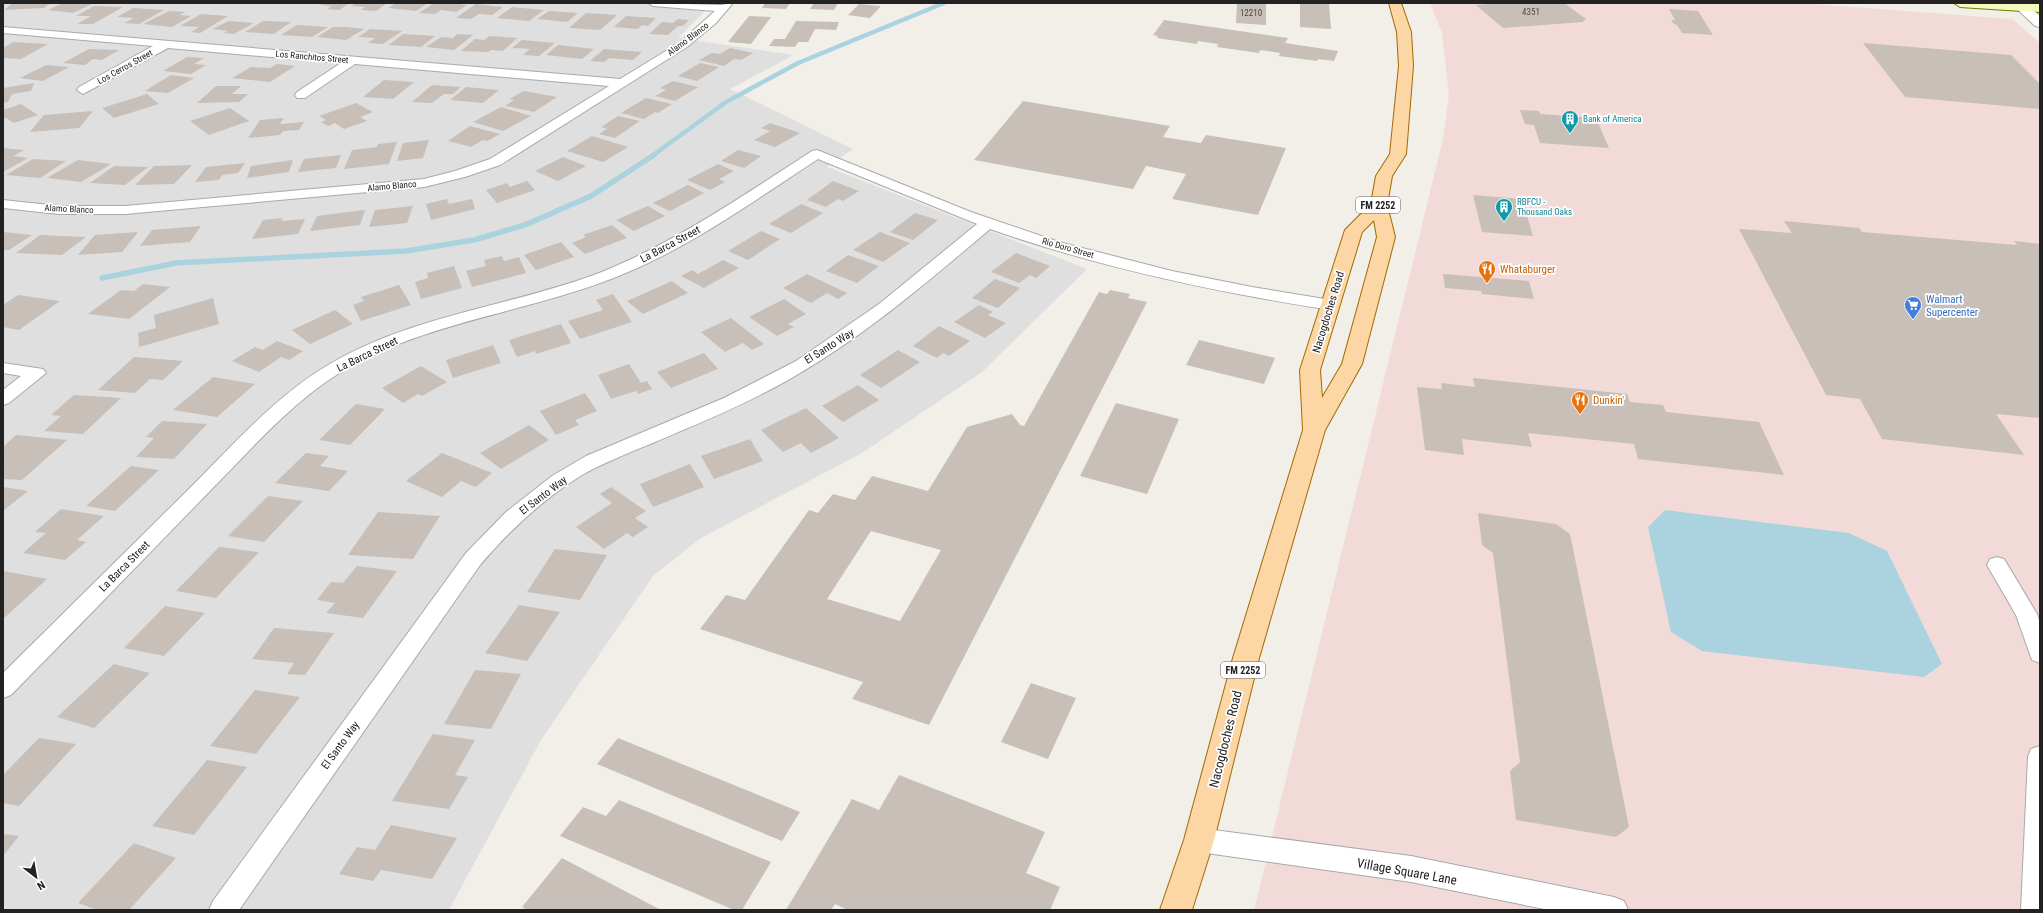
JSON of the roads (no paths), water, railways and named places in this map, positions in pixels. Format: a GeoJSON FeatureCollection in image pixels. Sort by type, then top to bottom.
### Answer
{"type":"FeatureCollection","features":[{"type":"Feature","properties":{"kind":"main road","name":"Nacogdoches Road"},"geometry":{"type":"LineString","coordinates":[[1176,910],[1199,840],[1246,658],[1314,430],[1352,364],[1386,237],[1379,205],[1384,176],[1398,154],[1406,66],[1404,32],[1395,3]]}},
{"type":"Feature","properties":{"kind":"main road"},"geometry":{"type":"LineString","coordinates":[[1960,3],[2019,5],[2040,8]]}},
{"type":"Feature","properties":{"kind":"main road","name":"Nacogdoches Road"},"geometry":{"type":"LineString","coordinates":[[1314,430],[1310,370],[1354,230],[1379,205]]}},
{"type":"Feature","properties":{"kind":"street"},"geometry":{"type":"LineString","coordinates":[[653,3],[725,6]]}},
{"type":"Feature","properties":{"kind":"street"},"geometry":{"type":"LineString","coordinates":[[2019,5],[2040,23]]}},
{"type":"Feature","properties":{"kind":"street","name":"Alamo Blanco"},"geometry":{"type":"LineString","coordinates":[[3,204],[59,210],[119,210],[424,183],[474,171],[495,162],[684,45],[704,28],[725,6]]}},
{"type":"Feature","properties":{"kind":"street","name":"Los Ranchitos Street"},"geometry":{"type":"LineString","coordinates":[[3,30],[622,83]]}},
{"type":"Feature","properties":{"kind":"street","name":"Los Cerros Street"},"geometry":{"type":"LineString","coordinates":[[83,90],[166,44]]}},
{"type":"Feature","properties":{"kind":"street"},"geometry":{"type":"LineString","coordinates":[[301,95],[353,60]]}},
{"type":"Feature","properties":{"kind":"street","name":"Rio Doro Street"},"geometry":{"type":"LineString","coordinates":[[816,154],[918,196],[1016,233],[1130,265],[1290,299],[1330,305]]}},
{"type":"Feature","properties":{"kind":"street","name":"La Barca Street"},"geometry":{"type":"LineString","coordinates":[[3,688],[268,421],[307,387],[345,363],[388,343],[432,326],[523,302],[579,285],[623,269],[689,235],[816,154]]}},
{"type":"Feature","properties":{"kind":"street","name":"El Santo Way"},"geometry":{"type":"LineString","coordinates":[[223,910],[473,559],[491,538],[524,507],[546,490],[594,461],[708,413],[774,380],[831,346],[869,321],[989,222]]}},
{"type":"Feature","properties":{"kind":"street"},"geometry":{"type":"LineString","coordinates":[[3,368],[37,372],[3,399]]}},
{"type":"Feature","properties":{"kind":"street"},"geometry":{"type":"LineString","coordinates":[[1997,565],[2026,614],[2040,654]]}},
{"type":"Feature","properties":{"kind":"street"},"geometry":{"type":"LineString","coordinates":[[2035,910],[2040,757]]}},
{"type":"Feature","properties":{"kind":"street","name":"Village Square Lane"},"geometry":{"type":"LineString","coordinates":[[1199,840],[1411,869],[1614,910]]}},
{"type":"Feature","properties":{"kind":"water"},"geometry":{"type":"Polygon","coordinates":[[[1665,510],[1849,533],[1887,551],[1942,664],[1924,677],[1702,651],[1671,632],[1648,527],[1665,510]]]}},
{"type":"Feature","properties":{"kind":"waterway"},"geometry":{"type":"LineString","coordinates":[[652,156],[726,102],[798,63],[944,3]]}},
{"type":"Feature","properties":{"kind":"waterway"},"geometry":{"type":"LineString","coordinates":[[102,278],[176,263],[406,251],[474,240],[525,225],[591,196],[654,155]]}},
{"type":"Feature","properties":{"kind":"place","name":"Bank of America"},"geometry":{"type":"Point","coordinates":[1570,134]}},
{"type":"Feature","properties":{"kind":"place","name":"RBFCU - Thousand Oaks"},"geometry":{"type":"Point","coordinates":[1504,222]}},
{"type":"Feature","properties":{"kind":"place","name":"Whataburger"},"geometry":{"type":"Point","coordinates":[1487,284]}},
{"type":"Feature","properties":{"kind":"place","name":"Walmart Supercenter"},"geometry":{"type":"Point","coordinates":[1913,320]}},
{"type":"Feature","properties":{"kind":"place","name":"Dunkin'"},"geometry":{"type":"Point","coordinates":[1580,415]}}]}
